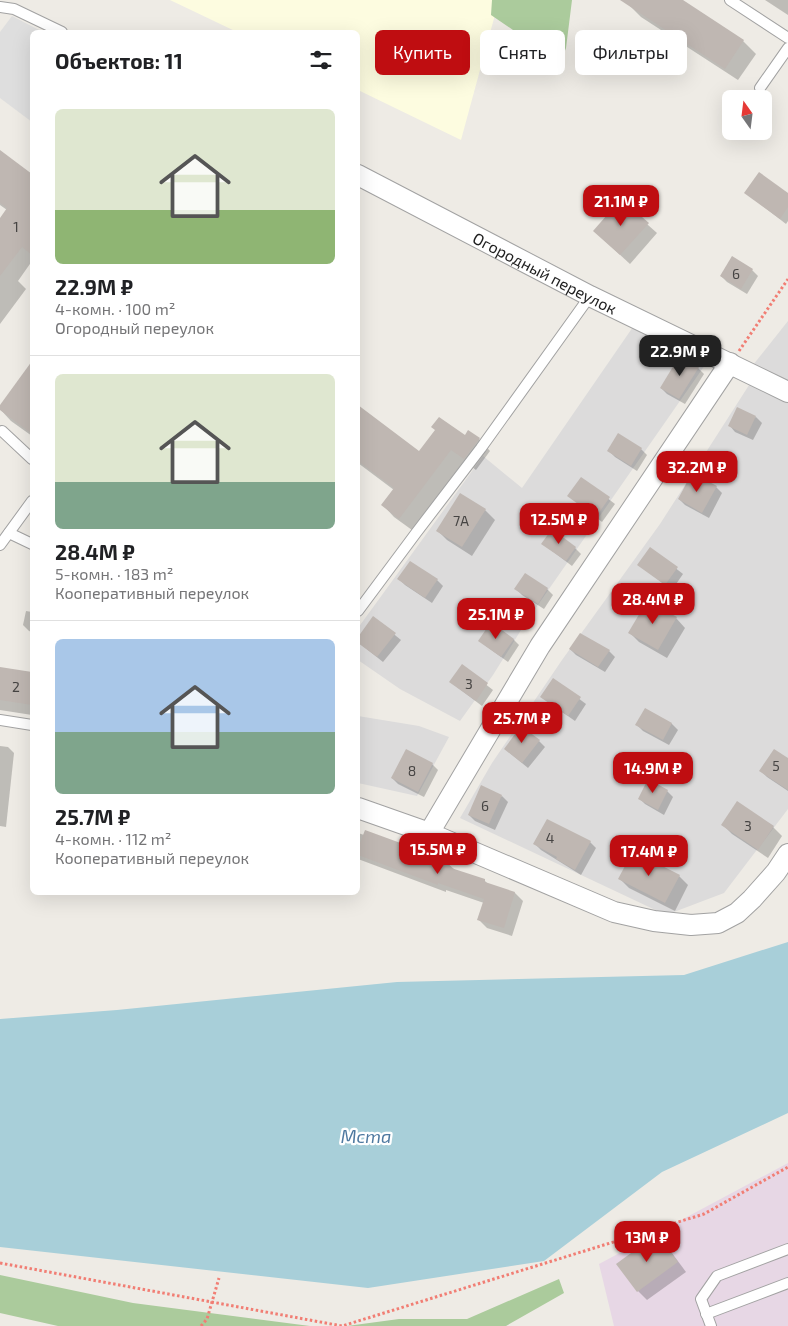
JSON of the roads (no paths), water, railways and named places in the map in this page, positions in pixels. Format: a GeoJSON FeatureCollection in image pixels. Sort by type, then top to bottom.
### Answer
{"type":"FeatureCollection","features":[{"type":"Feature","properties":{"kind":"street","name":"Огородный переулок"},"geometry":{"type":"LineString","coordinates":[[360,176],[590,296],[788,392]]}},
{"type":"Feature","properties":{"kind":"street"},"geometry":{"type":"LineString","coordinates":[[429,833],[540,646],[730,364]]}},
{"type":"Feature","properties":{"kind":"street"},"geometry":{"type":"LineString","coordinates":[[360,809],[429,833],[614,912],[654,921],[691,925],[718,923],[737,913],[776,872],[788,854]]}},
{"type":"Feature","properties":{"kind":"lane"},"geometry":{"type":"LineString","coordinates":[[730,0],[788,38]]}},
{"type":"Feature","properties":{"kind":"lane"},"geometry":{"type":"LineString","coordinates":[[0,7],[14,10],[58,30]]}},
{"type":"Feature","properties":{"kind":"lane"},"geometry":{"type":"LineString","coordinates":[[760,88],[788,48]]}},
{"type":"Feature","properties":{"kind":"lane"},"geometry":{"type":"LineString","coordinates":[[360,608],[481,448],[590,296]]}},
{"type":"Feature","properties":{"kind":"lane"},"geometry":{"type":"LineString","coordinates":[[2,431],[30,457]]}},
{"type":"Feature","properties":{"kind":"lane"},"geometry":{"type":"LineString","coordinates":[[0,545],[30,504]]}},
{"type":"Feature","properties":{"kind":"lane"},"geometry":{"type":"LineString","coordinates":[[9,533],[30,543]]}},
{"type":"Feature","properties":{"kind":"lane"},"geometry":{"type":"LineString","coordinates":[[0,720],[30,726]]}},
{"type":"Feature","properties":{"kind":"lane"},"geometry":{"type":"LineString","coordinates":[[711,1326],[701,1299],[717,1276],[788,1249]]}},
{"type":"Feature","properties":{"kind":"lane"},"geometry":{"type":"LineString","coordinates":[[706,1314],[788,1283]]}},
{"type":"Feature","properties":{"kind":"water","name":"Мста"},"geometry":{"type":"Polygon","coordinates":[[[788,942],[788,1113],[662,1172],[544,1261],[368,1288],[0,1247],[0,1019],[117,1010],[397,982],[684,975],[788,942]]]}}]}
